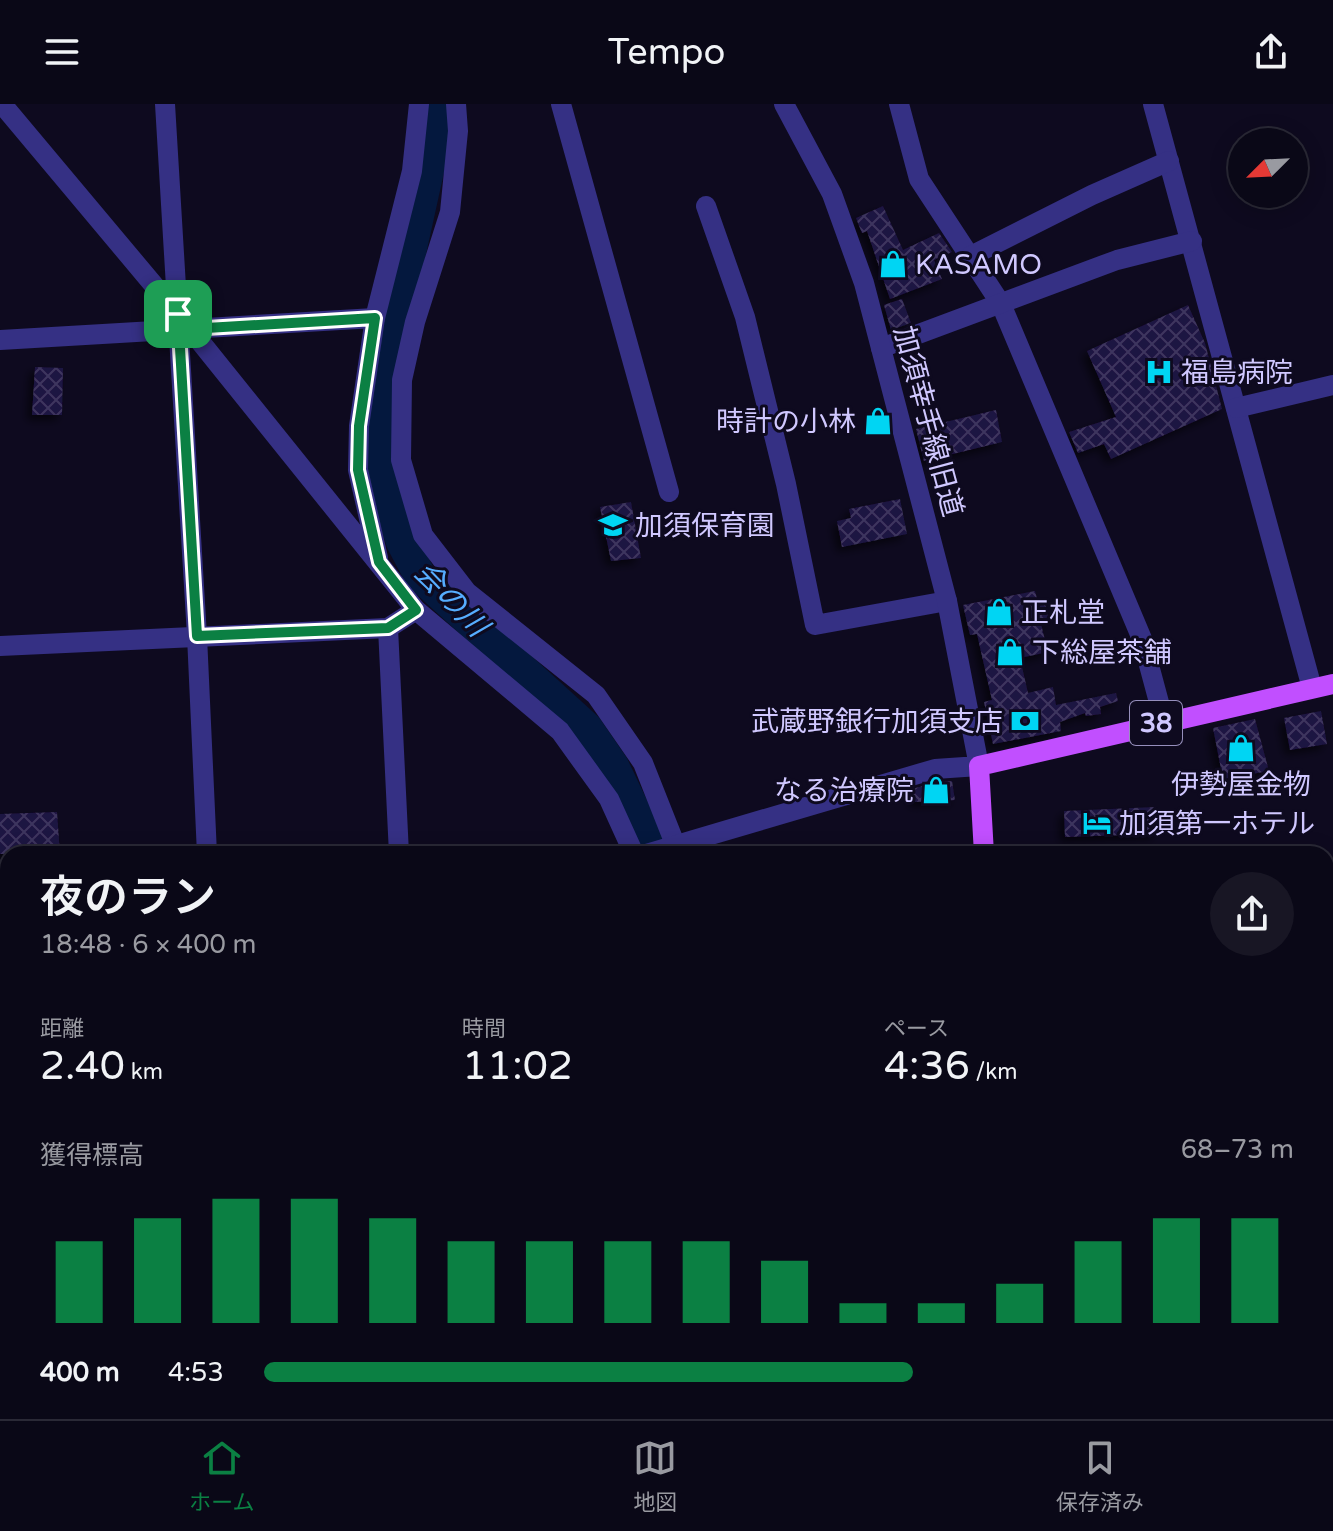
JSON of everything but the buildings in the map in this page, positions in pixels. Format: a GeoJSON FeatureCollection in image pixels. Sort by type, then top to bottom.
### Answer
{"type":"FeatureCollection","features":[{"type":"Feature","properties":{"kind":"main road","name":"38"},"geometry":{"type":"LineString","coordinates":[[979,766],[1333,684]]}},
{"type":"Feature","properties":{"kind":"main road"},"geometry":{"type":"LineString","coordinates":[[979,766],[984,846]]}},
{"type":"Feature","properties":{"kind":"street"},"geometry":{"type":"LineString","coordinates":[[2,104],[416,610],[560,731],[609,799],[630,846]]}},
{"type":"Feature","properties":{"kind":"street"},"geometry":{"type":"LineString","coordinates":[[165,104],[182,324],[207,846]]}},
{"type":"Feature","properties":{"kind":"street"},"geometry":{"type":"LineString","coordinates":[[379,562],[358,470],[359,426],[375,318],[412,171],[419,104]]}},
{"type":"Feature","properties":{"kind":"street"},"geometry":{"type":"LineString","coordinates":[[456,104],[458,131],[450,212],[415,322],[402,380],[401,460],[423,535],[467,592],[596,695],[643,763],[677,846]]}},
{"type":"Feature","properties":{"kind":"street"},"geometry":{"type":"LineString","coordinates":[[561,104],[669,492]]}},
{"type":"Feature","properties":{"kind":"street","name":"加須幸手線旧道"},"geometry":{"type":"LineString","coordinates":[[784,104],[832,194],[864,283],[947,601],[979,766]]}},
{"type":"Feature","properties":{"kind":"street"},"geometry":{"type":"LineString","coordinates":[[899,104],[919,179],[1001,304],[1142,639],[1164,721]]}},
{"type":"Feature","properties":{"kind":"street"},"geometry":{"type":"LineString","coordinates":[[1153,104],[1312,688]]}},
{"type":"Feature","properties":{"kind":"street"},"geometry":{"type":"LineString","coordinates":[[969,257],[1092,195],[1169,161]]}},
{"type":"Feature","properties":{"kind":"street"},"geometry":{"type":"LineString","coordinates":[[706,206],[745,317],[786,484],[815,625],[947,601]]}},
{"type":"Feature","properties":{"kind":"street"},"geometry":{"type":"LineString","coordinates":[[881,348],[1117,260],[1192,241]]}},
{"type":"Feature","properties":{"kind":"street"},"geometry":{"type":"LineString","coordinates":[[0,340],[182,324],[375,318]]}},
{"type":"Feature","properties":{"kind":"street"},"geometry":{"type":"LineString","coordinates":[[1236,408],[1333,385]]}},
{"type":"Feature","properties":{"kind":"street"},"geometry":{"type":"LineString","coordinates":[[0,646],[388,628],[416,610]]}},
{"type":"Feature","properties":{"kind":"street"},"geometry":{"type":"LineString","coordinates":[[388,628],[399,846]]}},
{"type":"Feature","properties":{"kind":"street"},"geometry":{"type":"LineString","coordinates":[[688,846],[935,769],[979,766]]}},
{"type":"Feature","properties":{"kind":"waterway","name":"会の川"},"geometry":{"type":"LineString","coordinates":[[437,104],[435,139],[377,416],[377,463],[402,542],[420,576],[587,728],[613,766],[651,846]]}},
{"type":"Feature","properties":{"kind":"place","name":"KASAMO"},"geometry":{"type":"Point","coordinates":[893,264]}},
{"type":"Feature","properties":{"kind":"place","name":"福島病院"},"geometry":{"type":"Point","coordinates":[1159,372]}},
{"type":"Feature","properties":{"kind":"place","name":"時計の小林"},"geometry":{"type":"Point","coordinates":[878,421]}},
{"type":"Feature","properties":{"kind":"place","name":"加須保育園"},"geometry":{"type":"Point","coordinates":[613,525]}},
{"type":"Feature","properties":{"kind":"place","name":"正札堂"},"geometry":{"type":"Point","coordinates":[999,612]}},
{"type":"Feature","properties":{"kind":"place","name":"下総屋茶舗"},"geometry":{"type":"Point","coordinates":[1010,652]}},
{"type":"Feature","properties":{"kind":"place","name":"武蔵野銀行加須支店"},"geometry":{"type":"Point","coordinates":[1025,721]}},
{"type":"Feature","properties":{"kind":"place","name":"伊勢屋金物"},"geometry":{"type":"Point","coordinates":[1241,748]}},
{"type":"Feature","properties":{"kind":"place","name":"なる治療院"},"geometry":{"type":"Point","coordinates":[936,790]}},
{"type":"Feature","properties":{"kind":"place","name":"加須第一ホテル"},"geometry":{"type":"Point","coordinates":[1097,823]}},
{"type":"Feature","properties":{"kind":"route"},"geometry":{"type":"LineString","coordinates":[[178,314],[190,329],[375,318],[359,426],[358,470],[379,562],[416,610],[388,628],[197,636],[178,314]]}}]}
